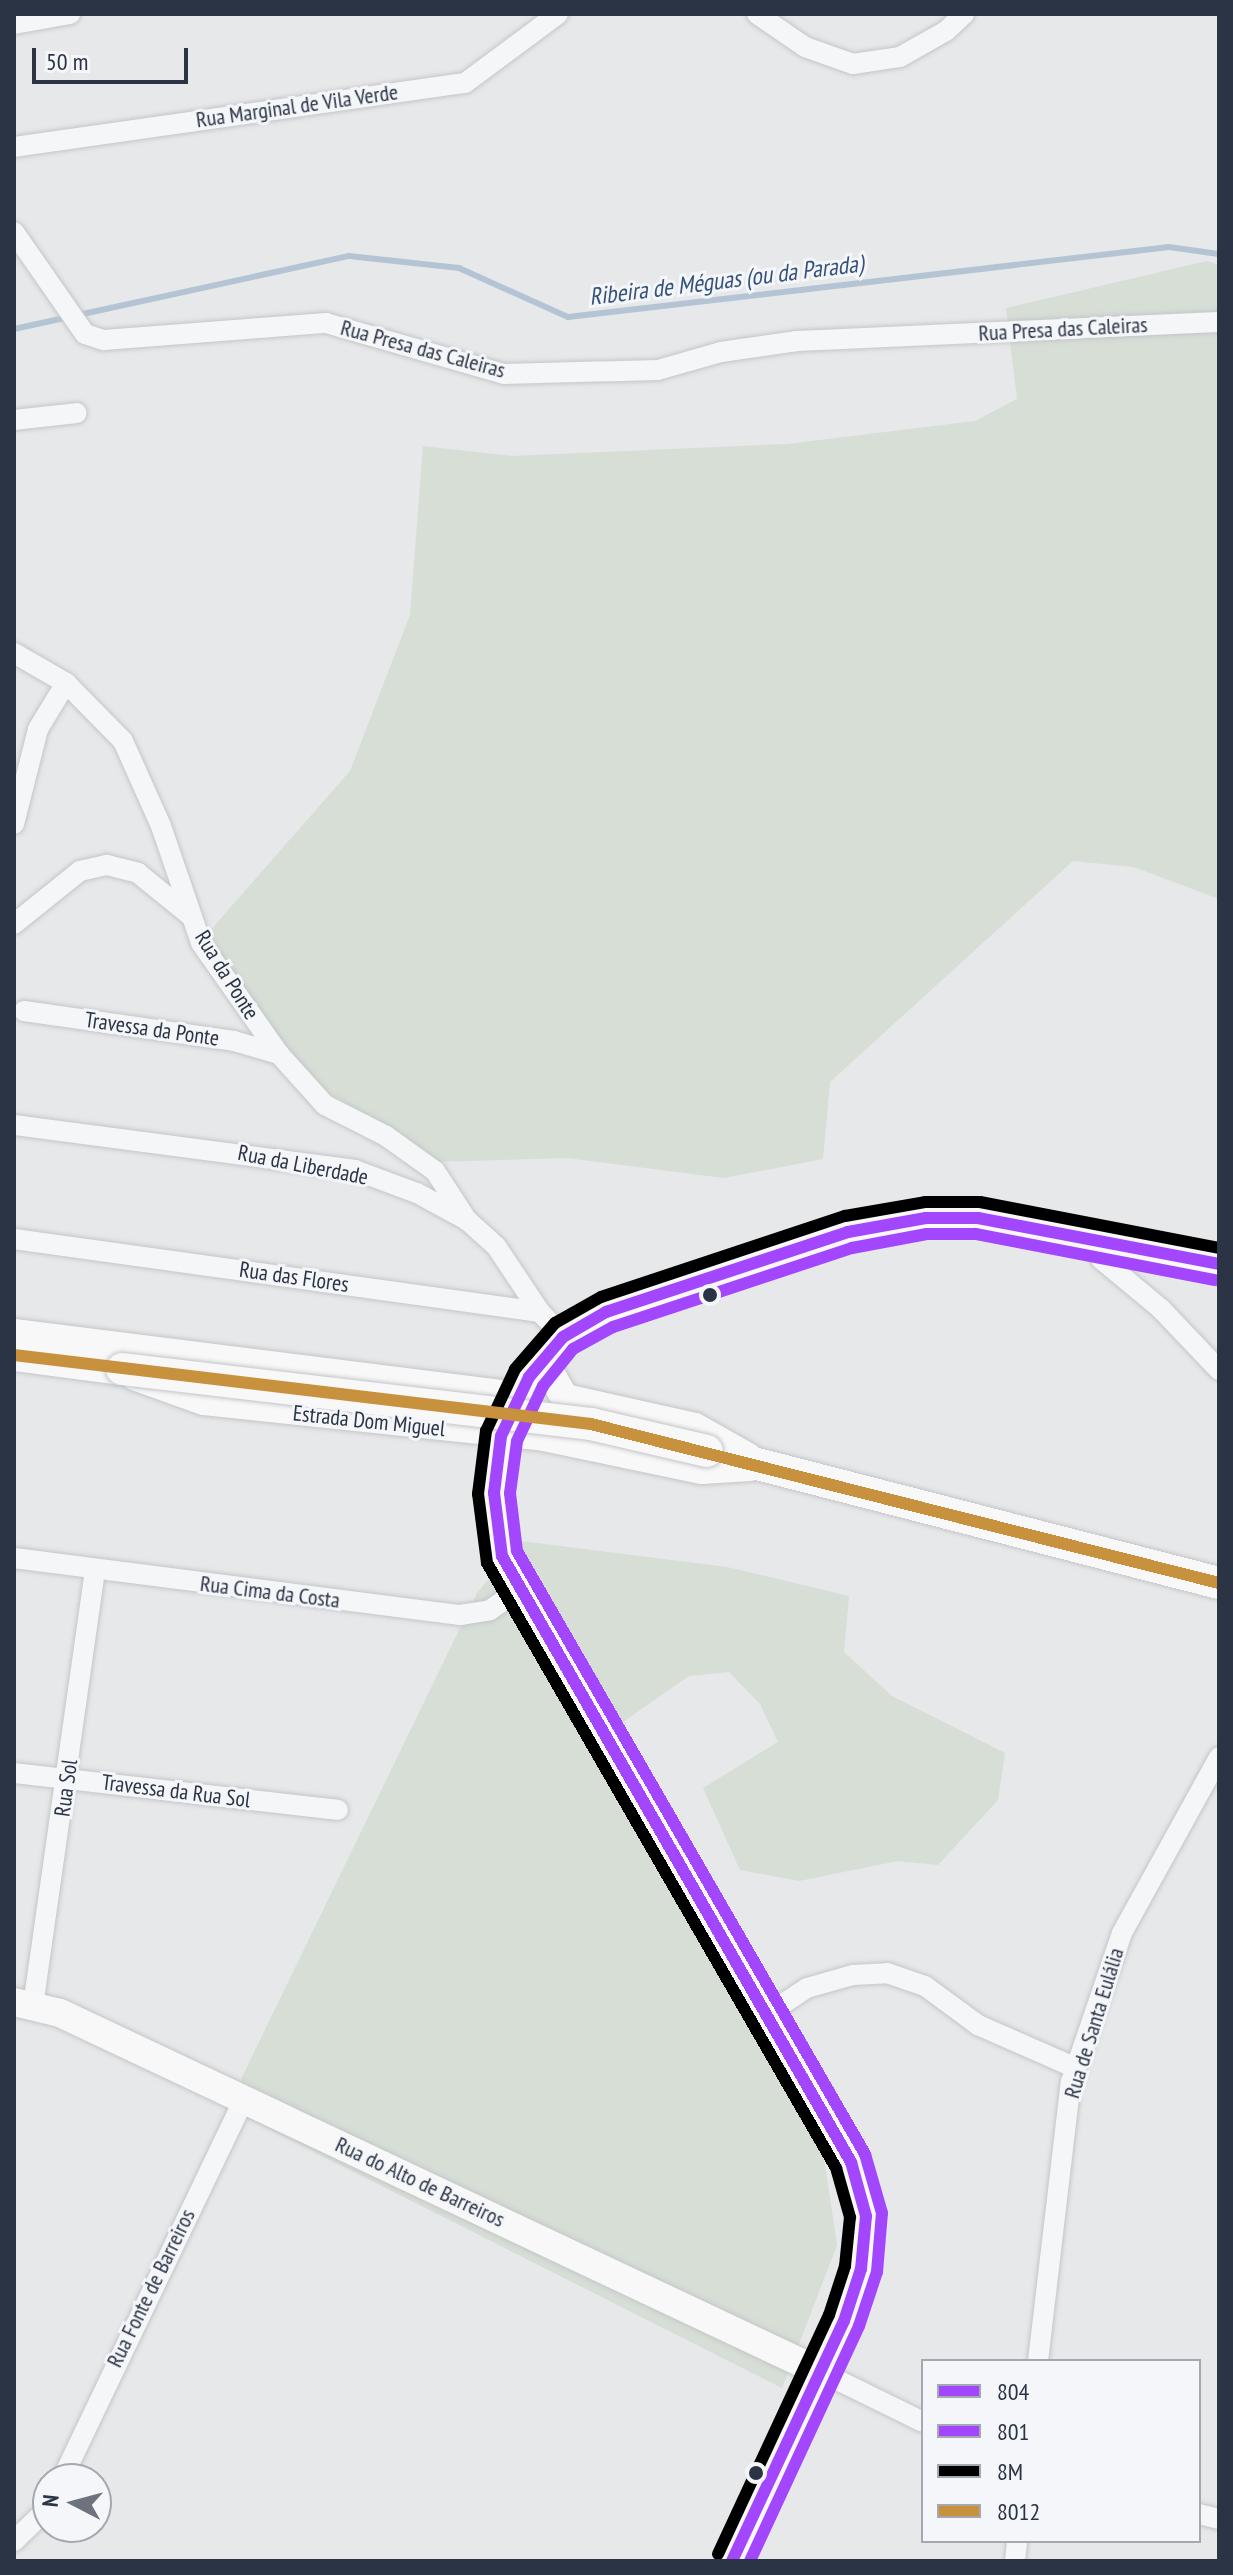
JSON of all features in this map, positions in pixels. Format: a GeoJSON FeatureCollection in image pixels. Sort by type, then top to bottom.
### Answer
{"type":"FeatureCollection","features":[{"type":"Feature","properties":{"kind":"main road","name":"Estrada Dom Miguel"},"geometry":{"type":"LineString","coordinates":[[14,1355],[591,1424],[1219,1583]]}},
{"type":"Feature","properties":{"kind":"street"},"geometry":{"type":"LineString","coordinates":[[14,24],[70,14]]}},
{"type":"Feature","properties":{"kind":"street","name":"Rua Marginal de Vila Verde"},"geometry":{"type":"LineString","coordinates":[[14,147],[465,83],[558,14]]}},
{"type":"Feature","properties":{"kind":"street"},"geometry":{"type":"LineString","coordinates":[[757,14],[805,47],[853,64],[900,57],[946,31],[964,14]]}},
{"type":"Feature","properties":{"kind":"street","name":"Rua Presa das Caleiras"},"geometry":{"type":"LineString","coordinates":[[14,232],[81,329],[104,340],[130,342],[326,323],[504,374],[658,370],[721,352],[797,341],[1219,322]]}},
{"type":"Feature","properties":{"kind":"street"},"geometry":{"type":"LineString","coordinates":[[14,420],[77,413]]}},
{"type":"Feature","properties":{"kind":"street","name":"Rua da Ponte"},"geometry":{"type":"LineString","coordinates":[[14,653],[66,683],[123,741],[161,826],[201,943],[279,1054],[325,1105],[386,1136],[435,1171],[467,1220]]}},
{"type":"Feature","properties":{"kind":"street"},"geometry":{"type":"LineString","coordinates":[[14,824],[38,729],[66,683]]}},
{"type":"Feature","properties":{"kind":"street"},"geometry":{"type":"LineString","coordinates":[[14,924],[80,871],[107,865],[138,873],[191,916]]}},
{"type":"Feature","properties":{"kind":"street","name":"Travessa da Ponte"},"geometry":{"type":"LineString","coordinates":[[24,1011],[234,1041],[279,1054]]}},
{"type":"Feature","properties":{"kind":"street","name":"Rua da Liberdade"},"geometry":{"type":"LineString","coordinates":[[14,1125],[355,1170],[417,1193],[467,1220],[496,1246],[540,1312]]}},
{"type":"Feature","properties":{"kind":"street"},"geometry":{"type":"LineString","coordinates":[[732,2561],[823,2373],[861,2269],[866,2216],[851,2162],[502,1556],[495,1530],[501,1436],[516,1399],[556,1345],[606,1312],[874,1227],[926,1218],[978,1218],[1098,1238],[1219,1264]]}},
{"type":"Feature","properties":{"kind":"street"},"geometry":{"type":"LineString","coordinates":[[1098,1238],[1101,1259],[1161,1309],[1219,1370]]}},
{"type":"Feature","properties":{"kind":"street","name":"Rua das Flores"},"geometry":{"type":"LineString","coordinates":[[14,1239],[540,1312]]}},
{"type":"Feature","properties":{"kind":"street"},"geometry":{"type":"LineString","coordinates":[[540,1312],[556,1345],[548,1369],[565,1398]]}},
{"type":"Feature","properties":{"kind":"street","name":"Estrada Dom Miguel"},"geometry":{"type":"LineString","coordinates":[[14,1333],[516,1399],[535,1396],[565,1398],[710,1432],[762,1466]]}},
{"type":"Feature","properties":{"kind":"street","name":"Estrada Dom Miguel"},"geometry":{"type":"LineString","coordinates":[[122,1369],[149,1385],[204,1401],[501,1436],[544,1437],[702,1470],[762,1466]]}},
{"type":"Feature","properties":{"kind":"street","name":"Rua Cima da Costa"},"geometry":{"type":"LineString","coordinates":[[14,1558],[460,1615],[490,1610],[520,1589]]}},
{"type":"Feature","properties":{"kind":"street","name":"Rua Sol"},"geometry":{"type":"LineString","coordinates":[[24,2004],[68,1778],[95,1570]]}},
{"type":"Feature","properties":{"kind":"street","name":"Rua de Santa Eulália"},"geometry":{"type":"LineString","coordinates":[[1038,2359],[1076,2068],[1122,1933],[1219,1757]]}},
{"type":"Feature","properties":{"kind":"street","name":"Travessa da Rua Sol"},"geometry":{"type":"LineString","coordinates":[[14,1773],[338,1810]]}},
{"type":"Feature","properties":{"kind":"street"},"geometry":{"type":"LineString","coordinates":[[766,2015],[807,1988],[853,1975],[887,1973],[925,1986],[978,2025],[1076,2068]]}},
{"type":"Feature","properties":{"kind":"street","name":"Rua do Alto de Barreiros"},"geometry":{"type":"LineString","coordinates":[[24,2004],[60,2013],[823,2373]]}},
{"type":"Feature","properties":{"kind":"street","name":"Rua Fonte de Barreiros"},"geometry":{"type":"LineString","coordinates":[[70,2463],[244,2099]]}},
{"type":"Feature","properties":{"kind":"street"},"geometry":{"type":"LineString","coordinates":[[823,2373],[921,2421]]}},
{"type":"Feature","properties":{"kind":"street"},"geometry":{"type":"LineString","coordinates":[[14,2541],[32,2524]]}},
{"type":"Feature","properties":{"kind":"shaded area"},"geometry":{"type":"Polygon","coordinates":[[[1207,261],[1219,265],[1219,899],[1134,867],[1073,861],[830,1082],[823,1159],[724,1178],[567,1158],[434,1162],[377,1120],[319,1088],[251,1004],[208,933],[350,771],[410,615],[423,446],[512,456],[787,444],[975,421],[1017,399],[1006,308],[1207,261]]]}},
{"type":"Feature","properties":{"kind":"shaded area"},"geometry":{"type":"Polygon","coordinates":[[[521,1541],[727,1567],[849,1596],[844,1652],[892,1696],[1005,1753],[998,1800],[938,1865],[898,1861],[799,1881],[740,1870],[703,1788],[778,1742],[760,1704],[729,1672],[689,1676],[590,1745],[822,2145],[837,2245],[782,2388],[235,2112],[242,2077],[477,1593],[521,1541]]]}},
{"type":"Feature","properties":{"kind":"waterway","name":"Ribeira de Méguas (ou da Parada)"},"geometry":{"type":"LineString","coordinates":[[14,329],[349,256],[459,268],[568,317],[1169,247],[1219,254]]}},
{"type":"Feature","properties":{"kind":"transit line","name":"8M"},"geometry":{"type":"LineString","coordinates":[[718,2554],[829,2315],[845,2266],[850,2217],[836,2168],[487,1563],[478,1494],[486,1431],[515,1369],[555,1323],[601,1297],[845,1216],[925,1202],[980,1202],[1219,1248]]}},
{"type":"Feature","properties":{"kind":"transit line","name":"804"},"geometry":{"type":"LineString","coordinates":[[732,2561],[844,2321],[861,2269],[866,2216],[851,2162],[502,1556],[494,1493],[501,1436],[529,1377],[563,1337],[606,1312],[848,1232],[926,1218],[978,1218],[1219,1264]]}},
{"type":"Feature","properties":{"kind":"transit line","name":"801"},"geometry":{"type":"LineString","coordinates":[[750,2561],[859,2326],[877,2272],[882,2213],[865,2154],[517,1551],[510,1493],[517,1441],[543,1386],[573,1349],[613,1327],[852,1248],[927,1234],[976,1234],[1216,1280]]}},
{"type":"Feature","properties":{"kind":"transit line","name":"8012"},"geometry":{"type":"LineString","coordinates":[[14,1355],[591,1424],[1219,1583]]}}]}
